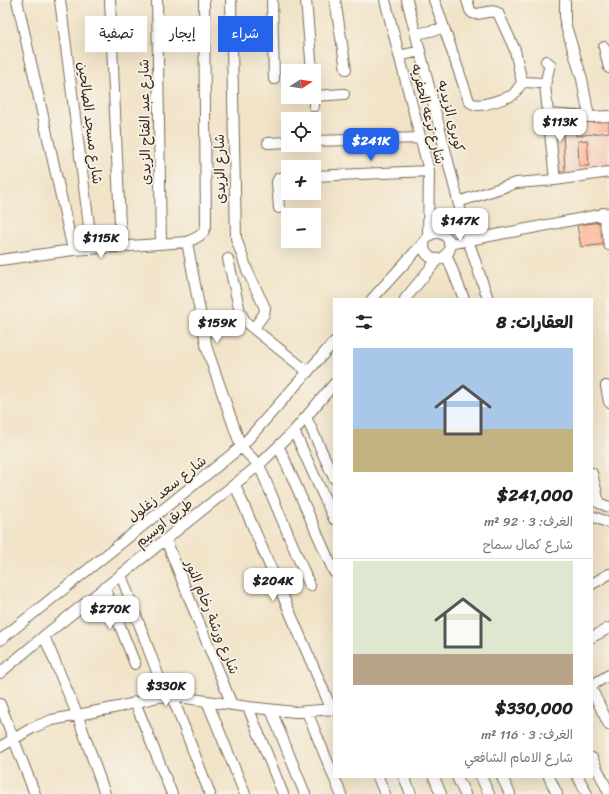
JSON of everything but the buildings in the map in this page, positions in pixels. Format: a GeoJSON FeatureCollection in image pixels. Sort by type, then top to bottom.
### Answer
{"type":"FeatureCollection","features":[{"type":"Feature","properties":{"kind":"street"},"geometry":{"type":"LineString","coordinates":[[17,0],[73,250]]}},
{"type":"Feature","properties":{"kind":"street","name":"شارع مسجد الصالحين"},"geometry":{"type":"LineString","coordinates":[[60,0],[92,249]]}},
{"type":"Feature","properties":{"kind":"street"},"geometry":{"type":"LineString","coordinates":[[110,0],[121,247]]}},
{"type":"Feature","properties":{"kind":"street","name":"شارع عبد الفتاح الزيدى"},"geometry":{"type":"LineString","coordinates":[[157,0],[161,244]]}},
{"type":"Feature","properties":{"kind":"street"},"geometry":{"type":"LineString","coordinates":[[0,260],[73,250],[161,244],[191,240],[201,236],[205,231],[204,0]]}},
{"type":"Feature","properties":{"kind":"street","name":"شارع الزيدى"},"geometry":{"type":"LineString","coordinates":[[231,0],[236,238],[247,270],[265,308],[264,314],[254,328]]}},
{"type":"Feature","properties":{"kind":"street"},"geometry":{"type":"LineString","coordinates":[[272,0],[274,79]]}},
{"type":"Feature","properties":{"kind":"street"},"geometry":{"type":"LineString","coordinates":[[306,0],[311,64]]}},
{"type":"Feature","properties":{"kind":"street"},"geometry":{"type":"LineString","coordinates":[[335,0],[346,69]]}},
{"type":"Feature","properties":{"kind":"street","name":"شارع ترعه الحفريه"},"geometry":{"type":"LineString","coordinates":[[385,0],[429,170],[427,238]]}},
{"type":"Feature","properties":{"kind":"street","name":"كوبرى الزيديه"},"geometry":{"type":"LineString","coordinates":[[407,0],[468,240],[488,298]]}},
{"type":"Feature","properties":{"kind":"street"},"geometry":{"type":"LineString","coordinates":[[434,0],[469,101],[472,104],[479,106],[511,96],[524,82],[542,83],[545,85]]}},
{"type":"Feature","properties":{"kind":"street"},"geometry":{"type":"LineString","coordinates":[[467,0],[472,13],[476,14],[493,10],[498,13],[515,50],[522,83]]}},
{"type":"Feature","properties":{"kind":"street"},"geometry":{"type":"LineString","coordinates":[[565,2],[564,12],[566,23],[582,79],[589,117]]}},
{"type":"Feature","properties":{"kind":"street"},"geometry":{"type":"LineString","coordinates":[[416,34],[444,28]]}},
{"type":"Feature","properties":{"kind":"street"},"geometry":{"type":"LineString","coordinates":[[604,47],[609,68]]}},
{"type":"Feature","properties":{"kind":"street"},"geometry":{"type":"LineString","coordinates":[[399,56],[420,51]]}},
{"type":"Feature","properties":{"kind":"street"},"geometry":{"type":"LineString","coordinates":[[546,61],[550,64],[545,85],[555,180]]}},
{"type":"Feature","properties":{"kind":"street"},"geometry":{"type":"LineString","coordinates":[[321,98],[344,94]]}},
{"type":"Feature","properties":{"kind":"street"},"geometry":{"type":"LineString","coordinates":[[548,114],[589,117],[609,116]]}},
{"type":"Feature","properties":{"kind":"street"},"geometry":{"type":"LineString","coordinates":[[321,141],[421,138]]}},
{"type":"Feature","properties":{"kind":"street"},"geometry":{"type":"LineString","coordinates":[[268,143],[281,142]]}},
{"type":"Feature","properties":{"kind":"street"},"geometry":{"type":"LineString","coordinates":[[321,176],[429,170]]}},
{"type":"Feature","properties":{"kind":"street"},"geometry":{"type":"LineString","coordinates":[[458,202],[516,183],[555,180],[609,172]]}},
{"type":"Feature","properties":{"kind":"street"},"geometry":{"type":"LineString","coordinates":[[280,208],[277,182],[279,178],[281,178]]}},
{"type":"Feature","properties":{"kind":"street"},"geometry":{"type":"LineString","coordinates":[[449,244],[606,213],[609,245]]}},
{"type":"Feature","properties":{"kind":"street"},"geometry":{"type":"LineString","coordinates":[[373,298],[427,238],[436,233],[446,237],[449,244],[448,251],[406,298]]}},
{"type":"Feature","properties":{"kind":"street"},"geometry":{"type":"LineString","coordinates":[[427,238],[424,248],[427,255],[433,258],[442,257]]}},
{"type":"Feature","properties":{"kind":"street"},"geometry":{"type":"LineString","coordinates":[[191,240],[207,349],[241,447],[259,465],[310,586]]}},
{"type":"Feature","properties":{"kind":"street"},"geometry":{"type":"LineString","coordinates":[[442,257],[463,298]]}},
{"type":"Feature","properties":{"kind":"street"},"geometry":{"type":"LineString","coordinates":[[228,259],[240,312],[245,321],[308,372]]}},
{"type":"Feature","properties":{"kind":"street","name":"شارع سعد زغلول"},"geometry":{"type":"LineString","coordinates":[[0,640],[241,447],[333,343]]}},
{"type":"Feature","properties":{"kind":"street"},"geometry":{"type":"LineString","coordinates":[[606,386],[609,402]]}},
{"type":"Feature","properties":{"kind":"street","name":"طريق اوسيم"},"geometry":{"type":"LineString","coordinates":[[0,673],[44,636],[259,465],[279,447],[333,387]]}},
{"type":"Feature","properties":{"kind":"street"},"geometry":{"type":"LineString","coordinates":[[306,417],[333,476]]}},
{"type":"Feature","properties":{"kind":"street"},"geometry":{"type":"LineString","coordinates":[[294,431],[333,517]]}},
{"type":"Feature","properties":{"kind":"street"},"geometry":{"type":"LineString","coordinates":[[279,447],[333,570]]}},
{"type":"Feature","properties":{"kind":"street"},"geometry":{"type":"LineString","coordinates":[[593,483],[595,502],[609,507]]}},
{"type":"Feature","properties":{"kind":"street"},"geometry":{"type":"LineString","coordinates":[[0,747],[45,722],[77,714],[118,707],[150,698],[169,696],[271,710],[307,712],[333,709],[235,485]]}},
{"type":"Feature","properties":{"kind":"street"},"geometry":{"type":"LineString","coordinates":[[593,516],[609,523]]}},
{"type":"Feature","properties":{"kind":"street","name":"شارع ورشة رخام النور"},"geometry":{"type":"LineString","coordinates":[[166,540],[232,705]]}},
{"type":"Feature","properties":{"kind":"street"},"geometry":{"type":"LineString","coordinates":[[593,583],[609,574]]}},
{"type":"Feature","properties":{"kind":"street"},"geometry":{"type":"LineString","coordinates":[[121,575],[210,794]]}},
{"type":"Feature","properties":{"kind":"street"},"geometry":{"type":"LineString","coordinates":[[105,588],[135,664]]}},
{"type":"Feature","properties":{"kind":"street"},"geometry":{"type":"LineString","coordinates":[[593,636],[609,628]]}},
{"type":"Feature","properties":{"kind":"street"},"geometry":{"type":"LineString","coordinates":[[44,636],[77,714],[105,794]]}},
{"type":"Feature","properties":{"kind":"street"},"geometry":{"type":"LineString","coordinates":[[593,684],[609,675]]}},
{"type":"Feature","properties":{"kind":"street"},"geometry":{"type":"LineString","coordinates":[[593,691],[605,704],[609,725]]}},
{"type":"Feature","properties":{"kind":"street"},"geometry":{"type":"LineString","coordinates":[[208,701],[245,794]]}},
{"type":"Feature","properties":{"kind":"street"},"geometry":{"type":"LineString","coordinates":[[135,702],[172,794]]}},
{"type":"Feature","properties":{"kind":"street"},"geometry":{"type":"LineString","coordinates":[[0,704],[35,794]]}},
{"type":"Feature","properties":{"kind":"street"},"geometry":{"type":"LineString","coordinates":[[248,707],[283,794]]}},
{"type":"Feature","properties":{"kind":"street"},"geometry":{"type":"LineString","coordinates":[[271,710],[305,794]]}},
{"type":"Feature","properties":{"kind":"street"},"geometry":{"type":"LineString","coordinates":[[307,712],[333,775]]}},
{"type":"Feature","properties":{"kind":"street"},"geometry":{"type":"LineString","coordinates":[[593,760],[609,793]]}},
{"type":"Feature","properties":{"kind":"street"},"geometry":{"type":"LineString","coordinates":[[334,778],[341,794]]}},
{"type":"Feature","properties":{"kind":"street"},"geometry":{"type":"LineString","coordinates":[[378,778],[385,794]]}},
{"type":"Feature","properties":{"kind":"street"},"geometry":{"type":"LineString","coordinates":[[404,778],[411,794]]}},
{"type":"Feature","properties":{"kind":"street"},"geometry":{"type":"LineString","coordinates":[[434,778],[441,794]]}},
{"type":"Feature","properties":{"kind":"street"},"geometry":{"type":"LineString","coordinates":[[457,778],[465,794]]}},
{"type":"Feature","properties":{"kind":"street"},"geometry":{"type":"LineString","coordinates":[[481,778],[489,794]]}},
{"type":"Feature","properties":{"kind":"street"},"geometry":{"type":"LineString","coordinates":[[502,778],[510,794]]}},
{"type":"Feature","properties":{"kind":"street"},"geometry":{"type":"LineString","coordinates":[[550,778],[558,794]]}},
{"type":"Feature","properties":{"kind":"street"},"geometry":{"type":"LineString","coordinates":[[579,778],[587,794]]}},
{"type":"Feature","properties":{"kind":"shaded area"},"geometry":{"type":"Polygon","coordinates":[[[550,116],[609,118],[609,169],[556,177],[550,116]]]}}]}
